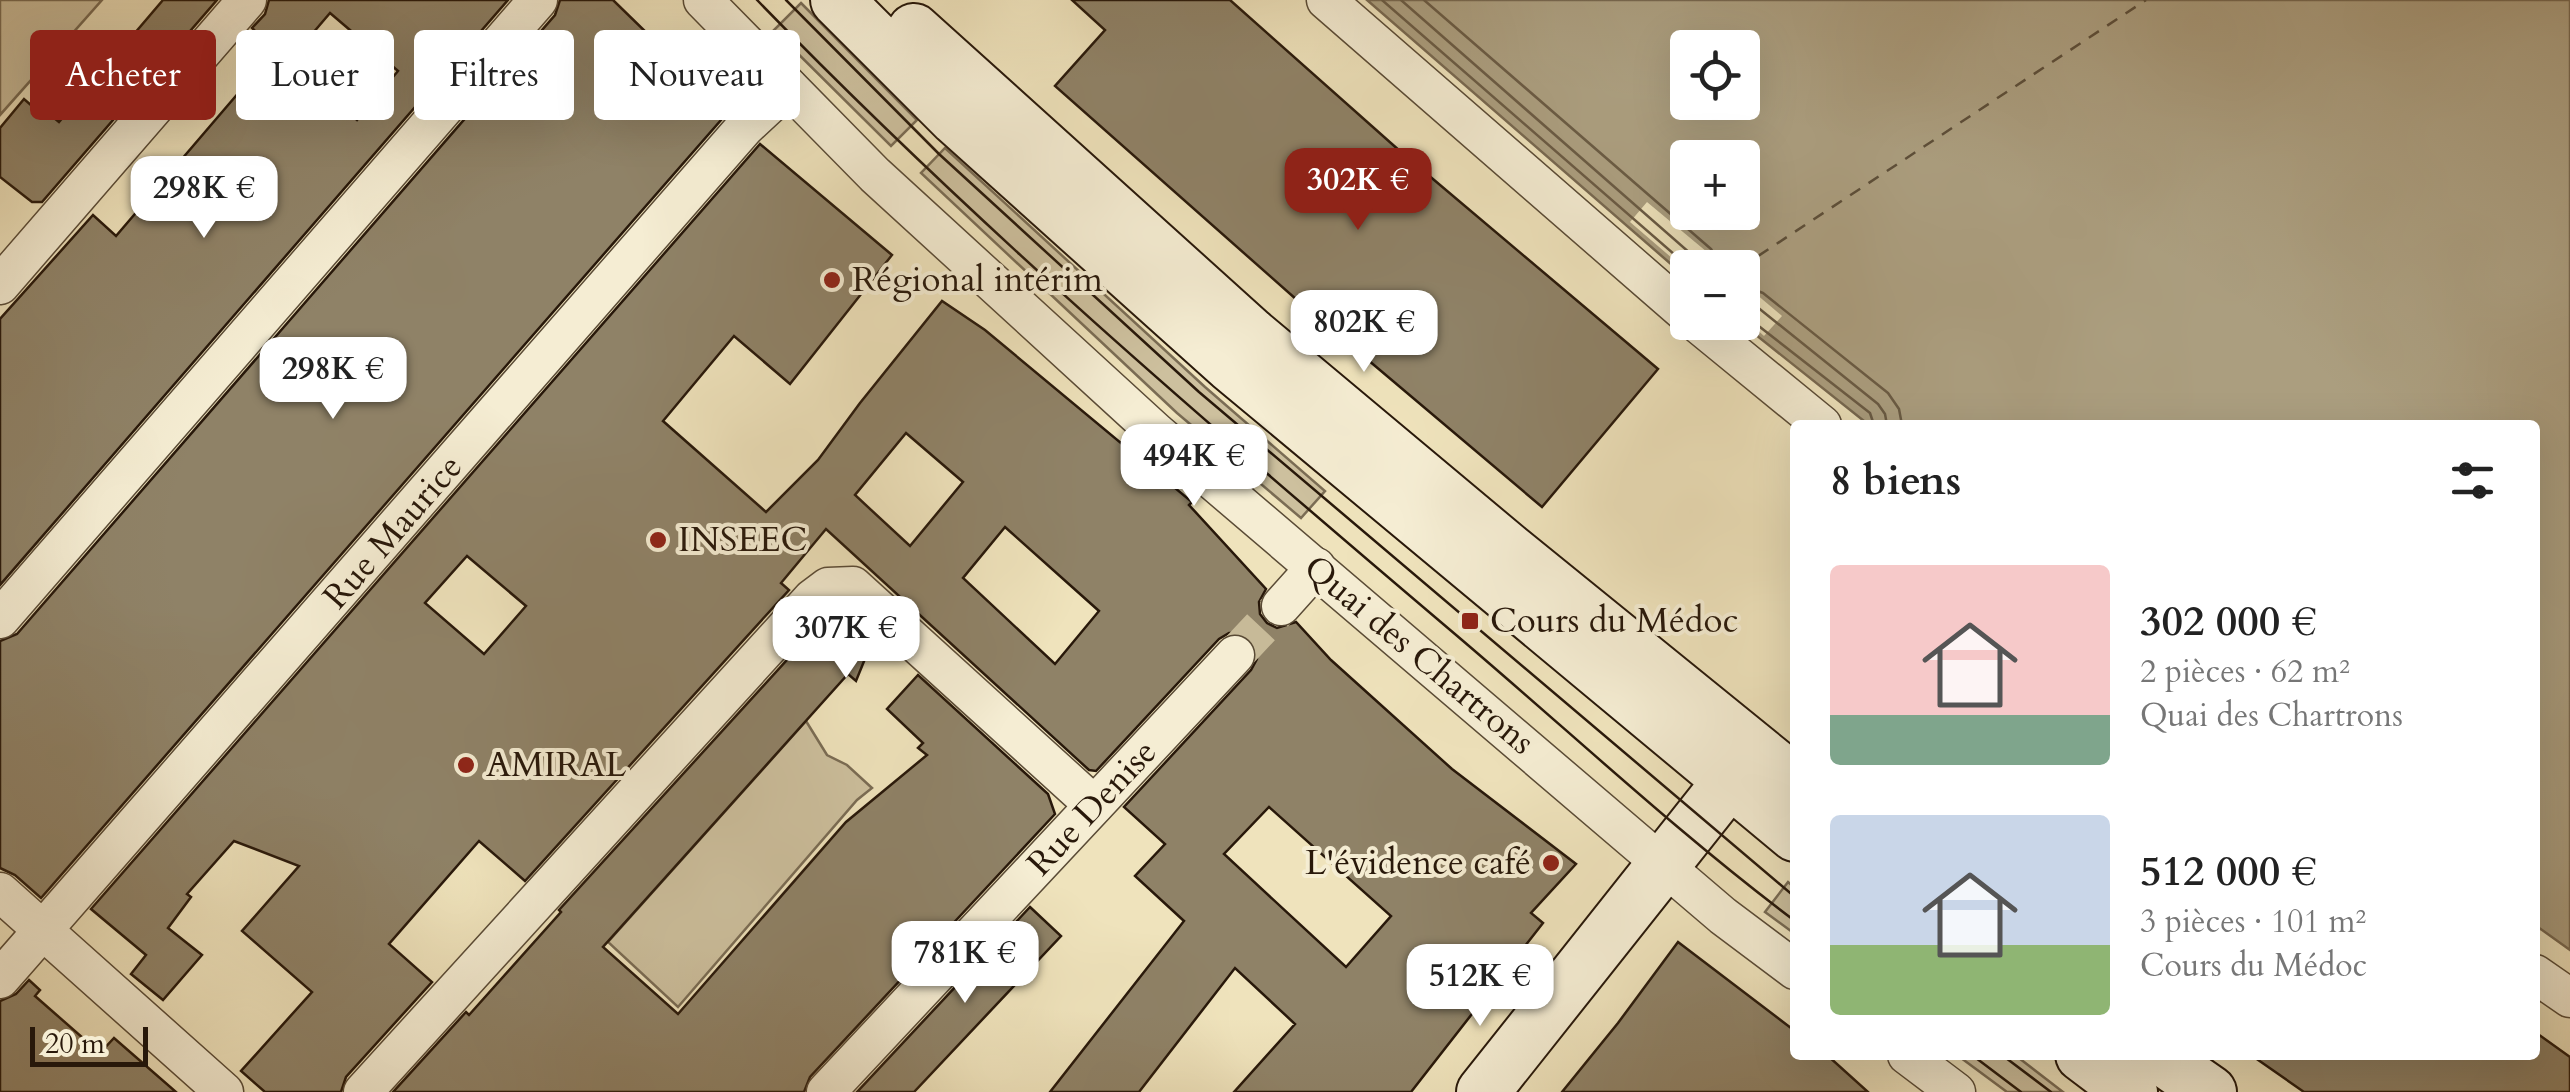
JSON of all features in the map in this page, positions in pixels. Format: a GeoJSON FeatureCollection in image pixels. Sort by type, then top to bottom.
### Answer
{"type":"FeatureCollection","features":[{"type":"Feature","properties":{"kind":"main road"},"geometry":{"type":"LineString","coordinates":[[869,9],[956,118],[1230,365],[1741,765],[1790,829]]}},
{"type":"Feature","properties":{"kind":"main road"},"geometry":{"type":"LineString","coordinates":[[1741,765],[1790,780]]}},
{"type":"Feature","properties":{"kind":"main road"},"geometry":{"type":"LineString","coordinates":[[1484,1092],[1741,765]]}},
{"type":"Feature","properties":{"kind":"main road"},"geometry":{"type":"LineString","coordinates":[[2089,1060],[2131,1092]]}},
{"type":"Feature","properties":{"kind":"main road"},"geometry":{"type":"LineString","coordinates":[[2164,1060],[2210,1092]]}},
{"type":"Feature","properties":{"kind":"street"},"geometry":{"type":"LineString","coordinates":[[0,284],[247,0]]}},
{"type":"Feature","properties":{"kind":"street"},"geometry":{"type":"LineString","coordinates":[[0,619],[538,0]]}},
{"type":"Feature","properties":{"kind":"street","name":"Quai des Chartrons"},"geometry":{"type":"LineString","coordinates":[[703,0],[732,30]]}},
{"type":"Feature","properties":{"kind":"street"},"geometry":{"type":"LineString","coordinates":[[1326,0],[1670,299]]}},
{"type":"Feature","properties":{"kind":"street","name":"Quai des Chartrons"},"geometry":{"type":"LineString","coordinates":[[800,99],[965,260],[1157,433],[1662,864],[1790,966]]}},
{"type":"Feature","properties":{"kind":"street","name":"Rue Maurice"},"geometry":{"type":"LineString","coordinates":[[0,979],[753,120]]}},
{"type":"Feature","properties":{"kind":"street"},"geometry":{"type":"LineString","coordinates":[[1718,340],[1816,420]]}},
{"type":"Feature","properties":{"kind":"street"},"geometry":{"type":"LineString","coordinates":[[1281,606],[1316,567]]}},
{"type":"Feature","properties":{"kind":"street"},"geometry":{"type":"LineString","coordinates":[[363,1092],[812,599],[828,587],[853,586],[1094,806]]}},
{"type":"Feature","properties":{"kind":"street","name":"Rue Denise"},"geometry":{"type":"LineString","coordinates":[[826,1092],[1235,655]]}},
{"type":"Feature","properties":{"kind":"street"},"geometry":{"type":"LineString","coordinates":[[0,892],[224,1092]]}},
{"type":"Feature","properties":{"kind":"street"},"geometry":{"type":"LineString","coordinates":[[2540,977],[2570,998]]}},
{"type":"Feature","properties":{"kind":"street"},"geometry":{"type":"LineString","coordinates":[[1914,1060],[1956,1092]]}},
{"type":"Feature","properties":{"kind":"shaded area"},"geometry":{"type":"Polygon","coordinates":[[[0,0],[102,0],[75,30],[30,30],[30,81],[0,115],[0,0]]]}},
{"type":"Feature","properties":{"kind":"shaded area"},"geometry":{"type":"Polygon","coordinates":[[[801,3],[917,120],[891,146],[800,56],[800,30],[774,30],[801,3]]]}},
{"type":"Feature","properties":{"kind":"shaded area"},"geometry":{"type":"Polygon","coordinates":[[[945,148],[1205,387],[1325,491],[1301,518],[1177,413],[921,173],[945,148]]]}},
{"type":"Feature","properties":{"kind":"shaded area"},"geometry":{"type":"Polygon","coordinates":[[[806,721],[827,755],[847,765],[872,788],[857,800],[678,1007],[608,942],[806,721]]]}},
{"type":"Feature","properties":{"kind":"shaded area"},"geometry":{"type":"Polygon","coordinates":[[[1788,882],[1790,930],[1765,912],[1788,882]]]}},
{"type":"Feature","properties":{"kind":"shaded area"},"geometry":{"type":"Polygon","coordinates":[[[1964,1060],[2021,1060],[2063,1092],[2007,1092],[1964,1060]]]}},
{"type":"Feature","properties":{"kind":"water"},"geometry":{"type":"Polygon","coordinates":[[[1367,0],[2570,0],[2570,950],[2540,929],[2540,420],[1863,420],[1760,338],[1760,250],[1670,250],[1670,263],[1367,0]]]}},
{"type":"Feature","properties":{"kind":"pier"},"geometry":{"type":"Polygon","coordinates":[[[1647,202],[1670,221],[1670,230],[1681,230],[1705,250],[1670,250],[1670,256],[1630,222],[1647,202]]]}},
{"type":"Feature","properties":{"kind":"pier"},"geometry":{"type":"Polygon","coordinates":[[[1760,297],[1782,316],[1764,336],[1760,332],[1760,297]]]}},
{"type":"Feature","properties":{"kind":"building"},"geometry":{"type":"Polygon","coordinates":[[[163,0],[217,0],[191,30],[137,30],[163,0]]]}},
{"type":"Feature","properties":{"kind":"building"},"geometry":{"type":"Polygon","coordinates":[[[269,0],[508,0],[482,30],[414,30],[414,108],[0,585],[0,319],[93,215],[116,236],[236,96],[236,120],[394,120],[394,76],[398,71],[394,68],[394,30],[350,30],[330,13],[315,30],[252,28],[265,14],[269,0]]]}},
{"type":"Feature","properties":{"kind":"building"},"geometry":{"type":"Polygon","coordinates":[[[560,0],[613,0],[644,30],[594,30],[594,120],[721,120],[41,898],[15,875],[0,868],[0,641],[17,634],[464,120],[574,120],[574,30],[542,30],[555,15],[560,0]]]}},
{"type":"Feature","properties":{"kind":"building"},"geometry":{"type":"Polygon","coordinates":[[[1072,0],[1230,0],[1401,152],[1658,369],[1542,507],[1297,300],[1055,86],[1105,30],[1072,0]]]}},
{"type":"Feature","properties":{"kind":"building"},"geometry":{"type":"Polygon","coordinates":[[[24,99],[30,104],[30,120],[113,120],[42,202],[32,202],[0,177],[0,128],[24,99]]]}},
{"type":"Feature","properties":{"kind":"building"},"geometry":{"type":"Polygon","coordinates":[[[760,144],[892,255],[790,384],[734,336],[663,421],[766,512],[818,460],[942,301],[985,330],[1192,502],[1189,505],[1266,589],[1259,602],[1260,614],[1267,623],[1277,628],[1296,622],[1331,660],[1452,769],[1576,864],[1531,913],[1543,923],[1411,1092],[1234,1092],[1295,1024],[1235,968],[1139,1092],[1050,1092],[1184,921],[1135,876],[1165,844],[1124,807],[1251,670],[1257,659],[1256,648],[1241,633],[1229,633],[1219,639],[1096,771],[1089,770],[826,529],[781,583],[789,590],[525,881],[479,841],[389,944],[432,982],[346,1077],[341,1092],[265,1092],[241,1071],[312,992],[242,931],[299,866],[234,841],[187,894],[191,897],[168,928],[202,955],[163,1000],[131,974],[146,955],[91,909],[760,144]],[[906,433],[855,495],[910,546],[963,482],[906,433]],[[1005,527],[963,578],[1055,664],[1099,611],[1005,527]],[[467,556],[425,603],[484,654],[526,606],[467,556]],[[1269,807],[1224,854],[1346,967],[1391,916],[1269,807]]]}},
{"type":"Feature","properties":{"kind":"building"},"geometry":{"type":"Polygon","coordinates":[[[848,611],[870,632],[871,644],[856,681],[848,674],[603,947],[678,1014],[846,822],[927,755],[918,748],[923,743],[887,709],[918,675],[1048,794],[1055,814],[810,1077],[804,1092],[393,1092],[466,1012],[469,1015],[559,910],[827,616],[848,611]]]}},
{"type":"Feature","properties":{"kind":"building"},"geometry":{"type":"Polygon","coordinates":[[[1030,907],[1061,936],[914,1092],[857,1092],[1030,907]]]}},
{"type":"Feature","properties":{"kind":"building"},"geometry":{"type":"Polygon","coordinates":[[[1678,942],[1790,1027],[1790,1060],[1833,1060],[1868,1092],[1562,1092],[1678,942]]]}},
{"type":"Feature","properties":{"kind":"building"},"geometry":{"type":"Polygon","coordinates":[[[29,980],[40,990],[35,996],[100,1053],[114,1038],[176,1092],[0,1092],[0,1001],[16,994],[29,980]]]}},
{"type":"Feature","properties":{"kind":"building"},"geometry":{"type":"Polygon","coordinates":[[[2540,1036],[2570,1057],[2570,1092],[2304,1092],[2258,1060],[2540,1060],[2540,1036]]]}},
{"type":"Feature","properties":{"kind":"ferry route"},"geometry":{"type":"LineString","coordinates":[[1760,255],[2146,0]]}},
{"type":"Feature","properties":{"kind":"tunnel"},"geometry":{"type":"LineString","coordinates":[[1235,655],[1281,606]]}},
{"type":"Feature","properties":{"kind":"tram line"},"geometry":{"type":"LineString","coordinates":[[757,0],[923,165],[1096,323],[1663,815],[1790,917]]}},
{"type":"Feature","properties":{"kind":"tram line"},"geometry":{"type":"LineString","coordinates":[[786,0],[939,154],[1199,392],[1790,893]]}},
{"type":"Feature","properties":{"kind":"tram line"},"geometry":{"type":"LineString","coordinates":[[1979,1060],[2021,1092]]}},
{"type":"Feature","properties":{"kind":"tram line"},"geometry":{"type":"LineString","coordinates":[[2009,1060],[2051,1092]]}},
{"type":"Feature","properties":{"kind":"place","name":"Régional intérim"},"geometry":{"type":"Point","coordinates":[832,280]}},
{"type":"Feature","properties":{"kind":"place","name":"INSEEC"},"geometry":{"type":"Point","coordinates":[658,540]}},
{"type":"Feature","properties":{"kind":"place","name":"Cours du Médoc"},"geometry":{"type":"Point","coordinates":[1470,621]}},
{"type":"Feature","properties":{"kind":"place","name":"AMIRAL"},"geometry":{"type":"Point","coordinates":[466,765]}},
{"type":"Feature","properties":{"kind":"place","name":"L'évidence café"},"geometry":{"type":"Point","coordinates":[1551,863]}}]}
